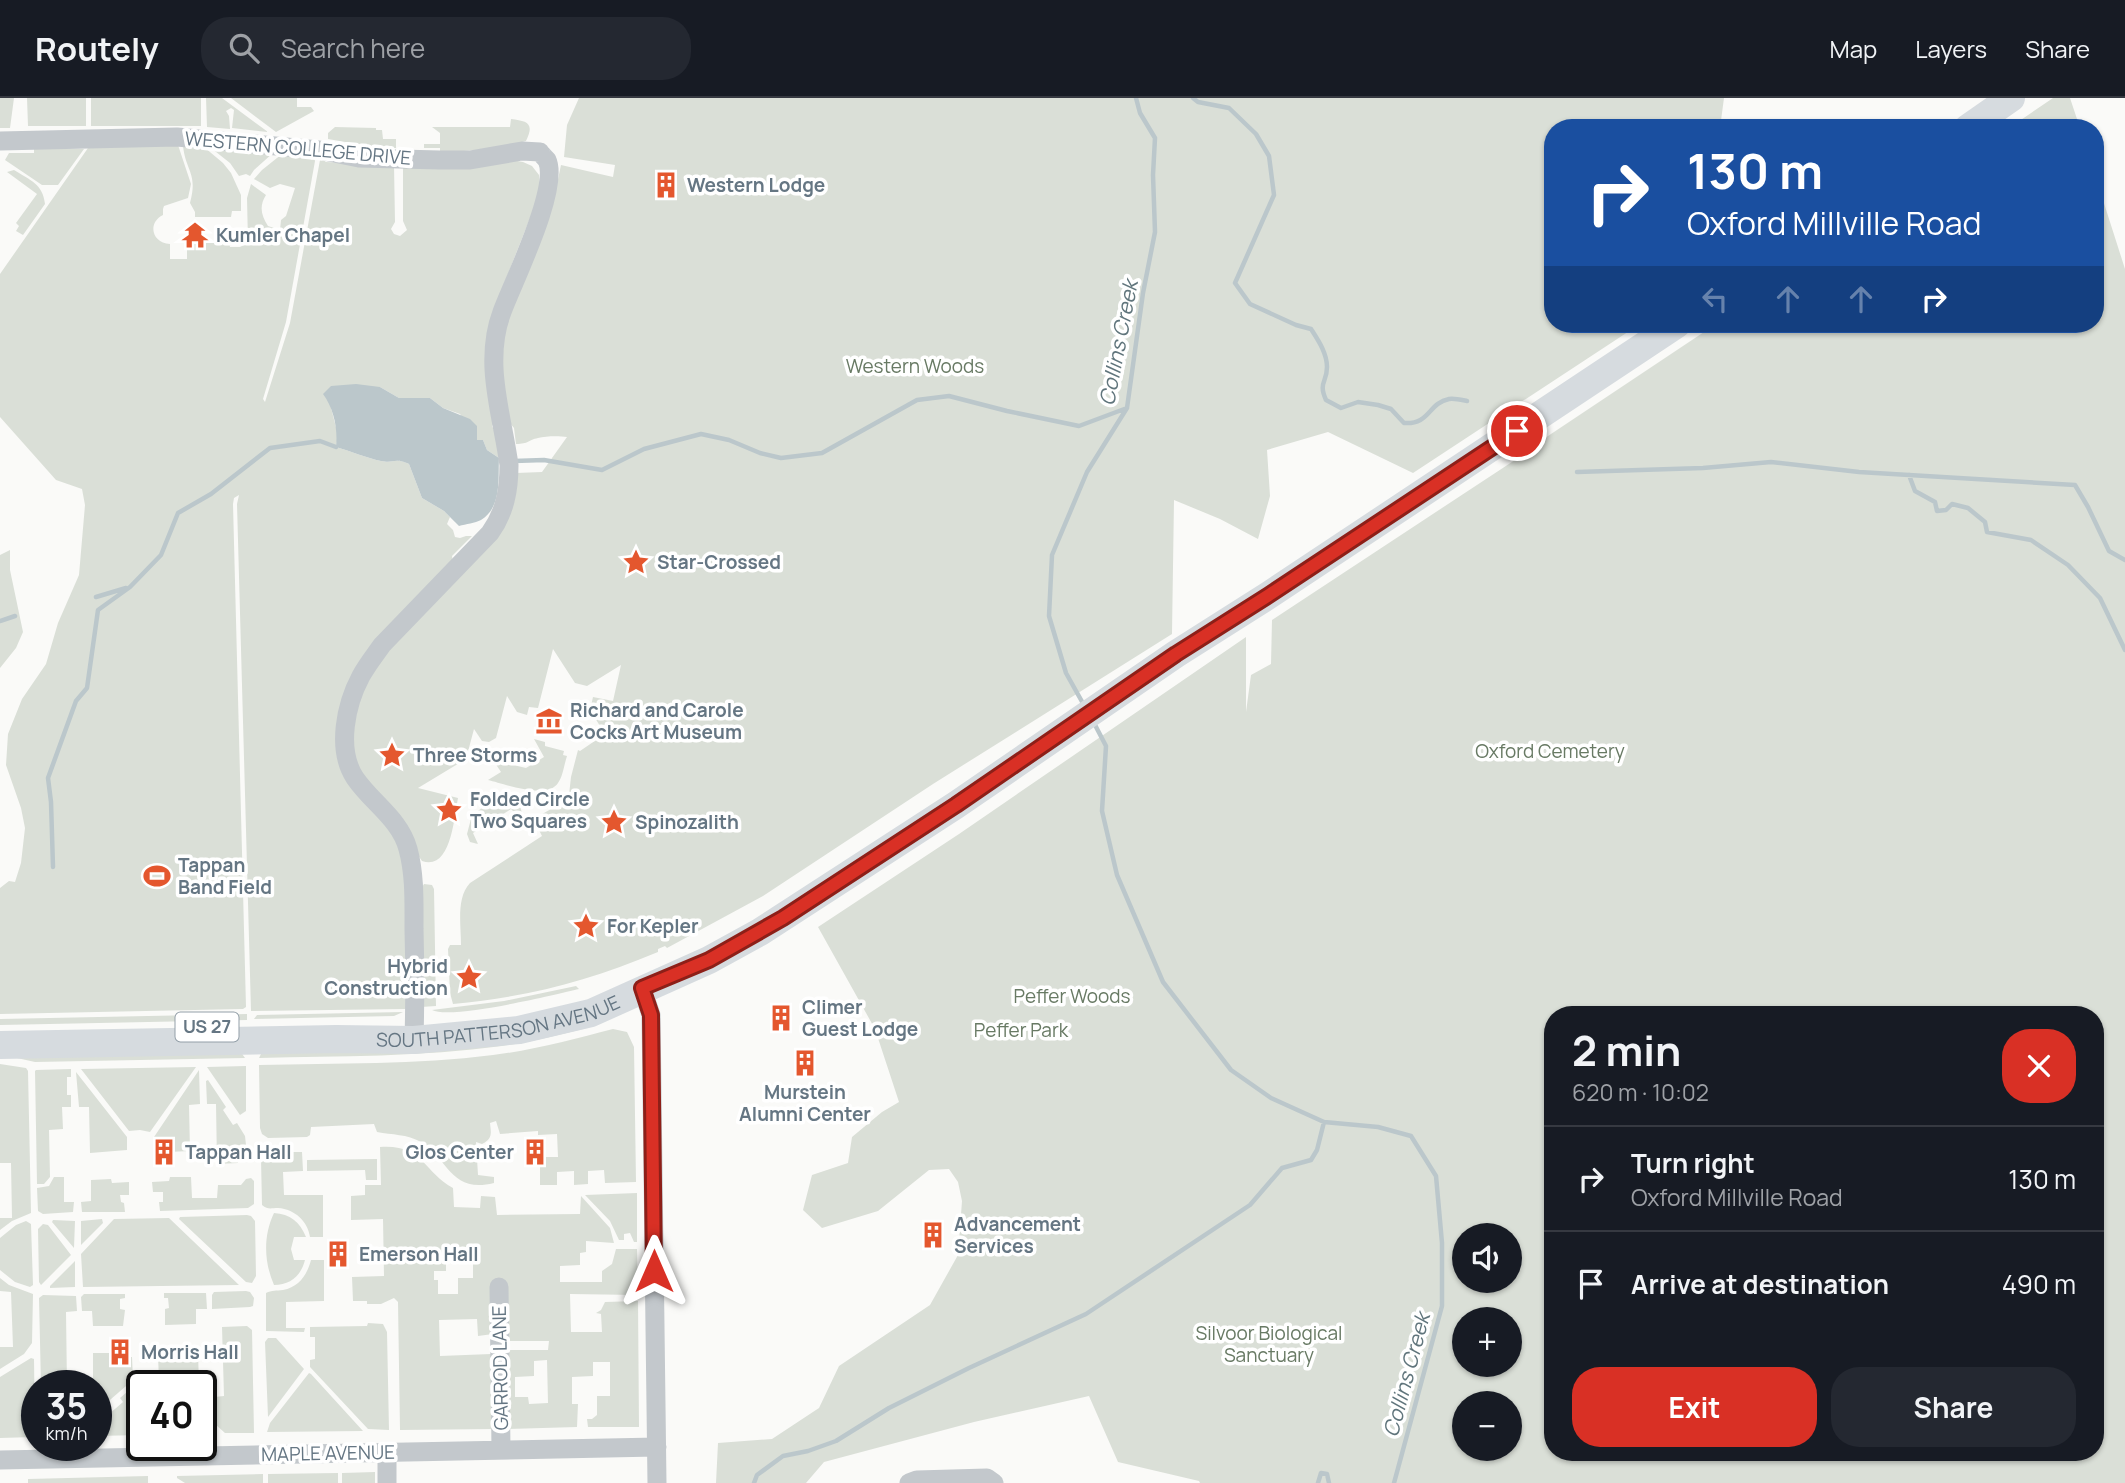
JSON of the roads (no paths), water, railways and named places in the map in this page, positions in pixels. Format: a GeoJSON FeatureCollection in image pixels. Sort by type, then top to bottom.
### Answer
{"type":"FeatureCollection","features":[{"type":"Feature","properties":{"kind":"highway"},"geometry":{"type":"LineString","coordinates":[[1981,119],[2011,98]]}},
{"type":"Feature","properties":{"kind":"highway","name":"US 27"},"geometry":{"type":"LineString","coordinates":[[642,988],[709,960],[761,932],[1664,333]]}},
{"type":"Feature","properties":{"kind":"highway","name":"SOUTH PATTERSON AVENUE"},"geometry":{"type":"LineString","coordinates":[[0,1032],[519,1030],[591,1013],[642,988]]}},
{"type":"Feature","properties":{"kind":"highway","name":"SOUTH PATTERSON AVENUE"},"geometry":{"type":"LineString","coordinates":[[0,1045],[336,1039],[414,1031]]}},
{"type":"Feature","properties":{"kind":"street","name":"WESTERN COLLEGE DRIVE"},"geometry":{"type":"LineString","coordinates":[[0,141],[177,137],[319,150],[359,158],[470,160],[522,151],[540,152],[547,160],[549,173],[543,208],[500,316],[493,352],[493,369],[509,465],[504,508],[490,533],[382,645],[360,677],[347,715],[345,733],[348,765],[355,778],[397,825],[408,847],[413,874],[414,1031]]}},
{"type":"Feature","properties":{"kind":"street"},"geometry":{"type":"LineString","coordinates":[[642,988],[651,1015],[657,1483]]}},
{"type":"Feature","properties":{"kind":"street","name":"GARROD LANE"},"geometry":{"type":"LineString","coordinates":[[499,1287],[501,1450]]}},
{"type":"Feature","properties":{"kind":"street","name":"MAPLE AVENUE"},"geometry":{"type":"LineString","coordinates":[[0,1460],[657,1447]]}},
{"type":"Feature","properties":{"kind":"street"},"geometry":{"type":"LineString","coordinates":[[387,1452],[387,1483]]}},
{"type":"Feature","properties":{"kind":"street"},"geometry":{"type":"LineString","coordinates":[[909,1483],[917,1480],[987,1478],[994,1483]]}},
{"type":"Feature","properties":{"kind":"waterway","name":"Collins Creek"},"geometry":{"type":"LineString","coordinates":[[1085,707],[1066,673],[1049,616],[1052,555],[1087,472],[1127,408],[1143,293],[1155,232],[1155,138],[1140,113],[1136,98]]}},
{"type":"Feature","properties":{"kind":"waterway"},"geometry":{"type":"LineString","coordinates":[[1193,98],[1198,102],[1229,108],[1256,134],[1269,156],[1274,195],[1235,283],[1250,304],[1311,329],[1327,362],[1323,386],[1326,400],[1341,408],[1358,402],[1378,405],[1391,409],[1404,423],[1419,421],[1442,401],[1467,401]]}},
{"type":"Feature","properties":{"kind":"waterway"},"geometry":{"type":"LineString","coordinates":[[514,461],[544,460],[602,470],[644,449],[701,434],[729,440],[760,453],[781,458],[822,453],[917,400],[949,396],[1079,426],[1127,408]]}},
{"type":"Feature","properties":{"kind":"waterway"},"geometry":{"type":"LineString","coordinates":[[53,867],[48,778],[76,701],[87,688],[98,610],[130,587],[161,555],[178,513],[211,494],[270,448],[320,441],[336,447]]}},
{"type":"Feature","properties":{"kind":"waterway"},"geometry":{"type":"LineString","coordinates":[[1577,472],[1703,468],[1771,462],[1859,472],[2075,485],[2109,551],[2125,560]]}},
{"type":"Feature","properties":{"kind":"waterway"},"geometry":{"type":"LineString","coordinates":[[1909,475],[1915,491],[1935,502],[1937,511],[1946,510],[1952,504],[1968,508],[1985,522],[1987,532],[2031,540],[2068,565],[2100,598],[2125,650]]}},
{"type":"Feature","properties":{"kind":"waterway"},"geometry":{"type":"LineString","coordinates":[[96,597],[126,588]]}},
{"type":"Feature","properties":{"kind":"waterway"},"geometry":{"type":"LineString","coordinates":[[0,621],[15,616]]}},
{"type":"Feature","properties":{"kind":"waterway","name":"Collins Creek"},"geometry":{"type":"LineString","coordinates":[[1094,723],[1106,746],[1102,811],[1117,875],[1163,982],[1231,1070],[1271,1098],[1324,1122],[1378,1127],[1411,1136],[1436,1176],[1442,1243],[1442,1306],[1394,1483]]}},
{"type":"Feature","properties":{"kind":"waterway"},"geometry":{"type":"LineString","coordinates":[[754,1483],[757,1475],[783,1456],[836,1441],[889,1408],[1086,1314],[1250,1205],[1282,1168],[1311,1160],[1317,1150],[1324,1122]]}},
{"type":"Feature","properties":{"kind":"waterway"},"geometry":{"type":"LineString","coordinates":[[1318,1483],[1321,1473],[1327,1474],[1329,1483]]}},
{"type":"Feature","properties":{"kind":"place","name":"Western Lodge"},"geometry":{"type":"Point","coordinates":[666,185]}},
{"type":"Feature","properties":{"kind":"place","name":"Kumler Chapel"},"geometry":{"type":"Point","coordinates":[195,235]}},
{"type":"Feature","properties":{"kind":"place","name":"Star-Crossed"},"geometry":{"type":"Point","coordinates":[636,562]}},
{"type":"Feature","properties":{"kind":"place","name":"Richard and Carole Cocks Art Museum"},"geometry":{"type":"Point","coordinates":[549,721]}},
{"type":"Feature","properties":{"kind":"place","name":"Three Storms"},"geometry":{"type":"Point","coordinates":[392,755]}},
{"type":"Feature","properties":{"kind":"place","name":"Folded Circle Two Squares"},"geometry":{"type":"Point","coordinates":[449,810]}},
{"type":"Feature","properties":{"kind":"place","name":"Spinozalith"},"geometry":{"type":"Point","coordinates":[614,822]}},
{"type":"Feature","properties":{"kind":"place","name":"Tappan Band Field"},"geometry":{"type":"Point","coordinates":[157,876]}},
{"type":"Feature","properties":{"kind":"place","name":"For Kepler"},"geometry":{"type":"Point","coordinates":[586,926]}},
{"type":"Feature","properties":{"kind":"place","name":"Hybrid Construction"},"geometry":{"type":"Point","coordinates":[469,977]}},
{"type":"Feature","properties":{"kind":"place","name":"Climer Guest Lodge"},"geometry":{"type":"Point","coordinates":[781,1018]}},
{"type":"Feature","properties":{"kind":"place","name":"Murstein Alumni Center"},"geometry":{"type":"Point","coordinates":[805,1063]}},
{"type":"Feature","properties":{"kind":"place","name":"Tappan Hall"},"geometry":{"type":"Point","coordinates":[164,1152]}},
{"type":"Feature","properties":{"kind":"place","name":"Glos Center"},"geometry":{"type":"Point","coordinates":[535,1152]}},
{"type":"Feature","properties":{"kind":"place","name":"Advancement Services"},"geometry":{"type":"Point","coordinates":[933,1235]}},
{"type":"Feature","properties":{"kind":"place","name":"Emerson Hall"},"geometry":{"type":"Point","coordinates":[338,1254]}},
{"type":"Feature","properties":{"kind":"place","name":"Morris Hall"},"geometry":{"type":"Point","coordinates":[120,1352]}},
{"type":"Feature","properties":{"kind":"park label","name":"Western Woods"},"geometry":{"type":"Point","coordinates":[915,366]}},
{"type":"Feature","properties":{"kind":"park label","name":"Oxford Cemetery"},"geometry":{"type":"Point","coordinates":[1550,751]}},
{"type":"Feature","properties":{"kind":"park label","name":"Peffer Woods"},"geometry":{"type":"Point","coordinates":[1072,996]}},
{"type":"Feature","properties":{"kind":"park label","name":"Peffer Park"},"geometry":{"type":"Point","coordinates":[1021,1030]}},
{"type":"Feature","properties":{"kind":"park label","name":"Silvoor Biological Sanctuary"},"geometry":{"type":"Point","coordinates":[1269,1344]}}]}
